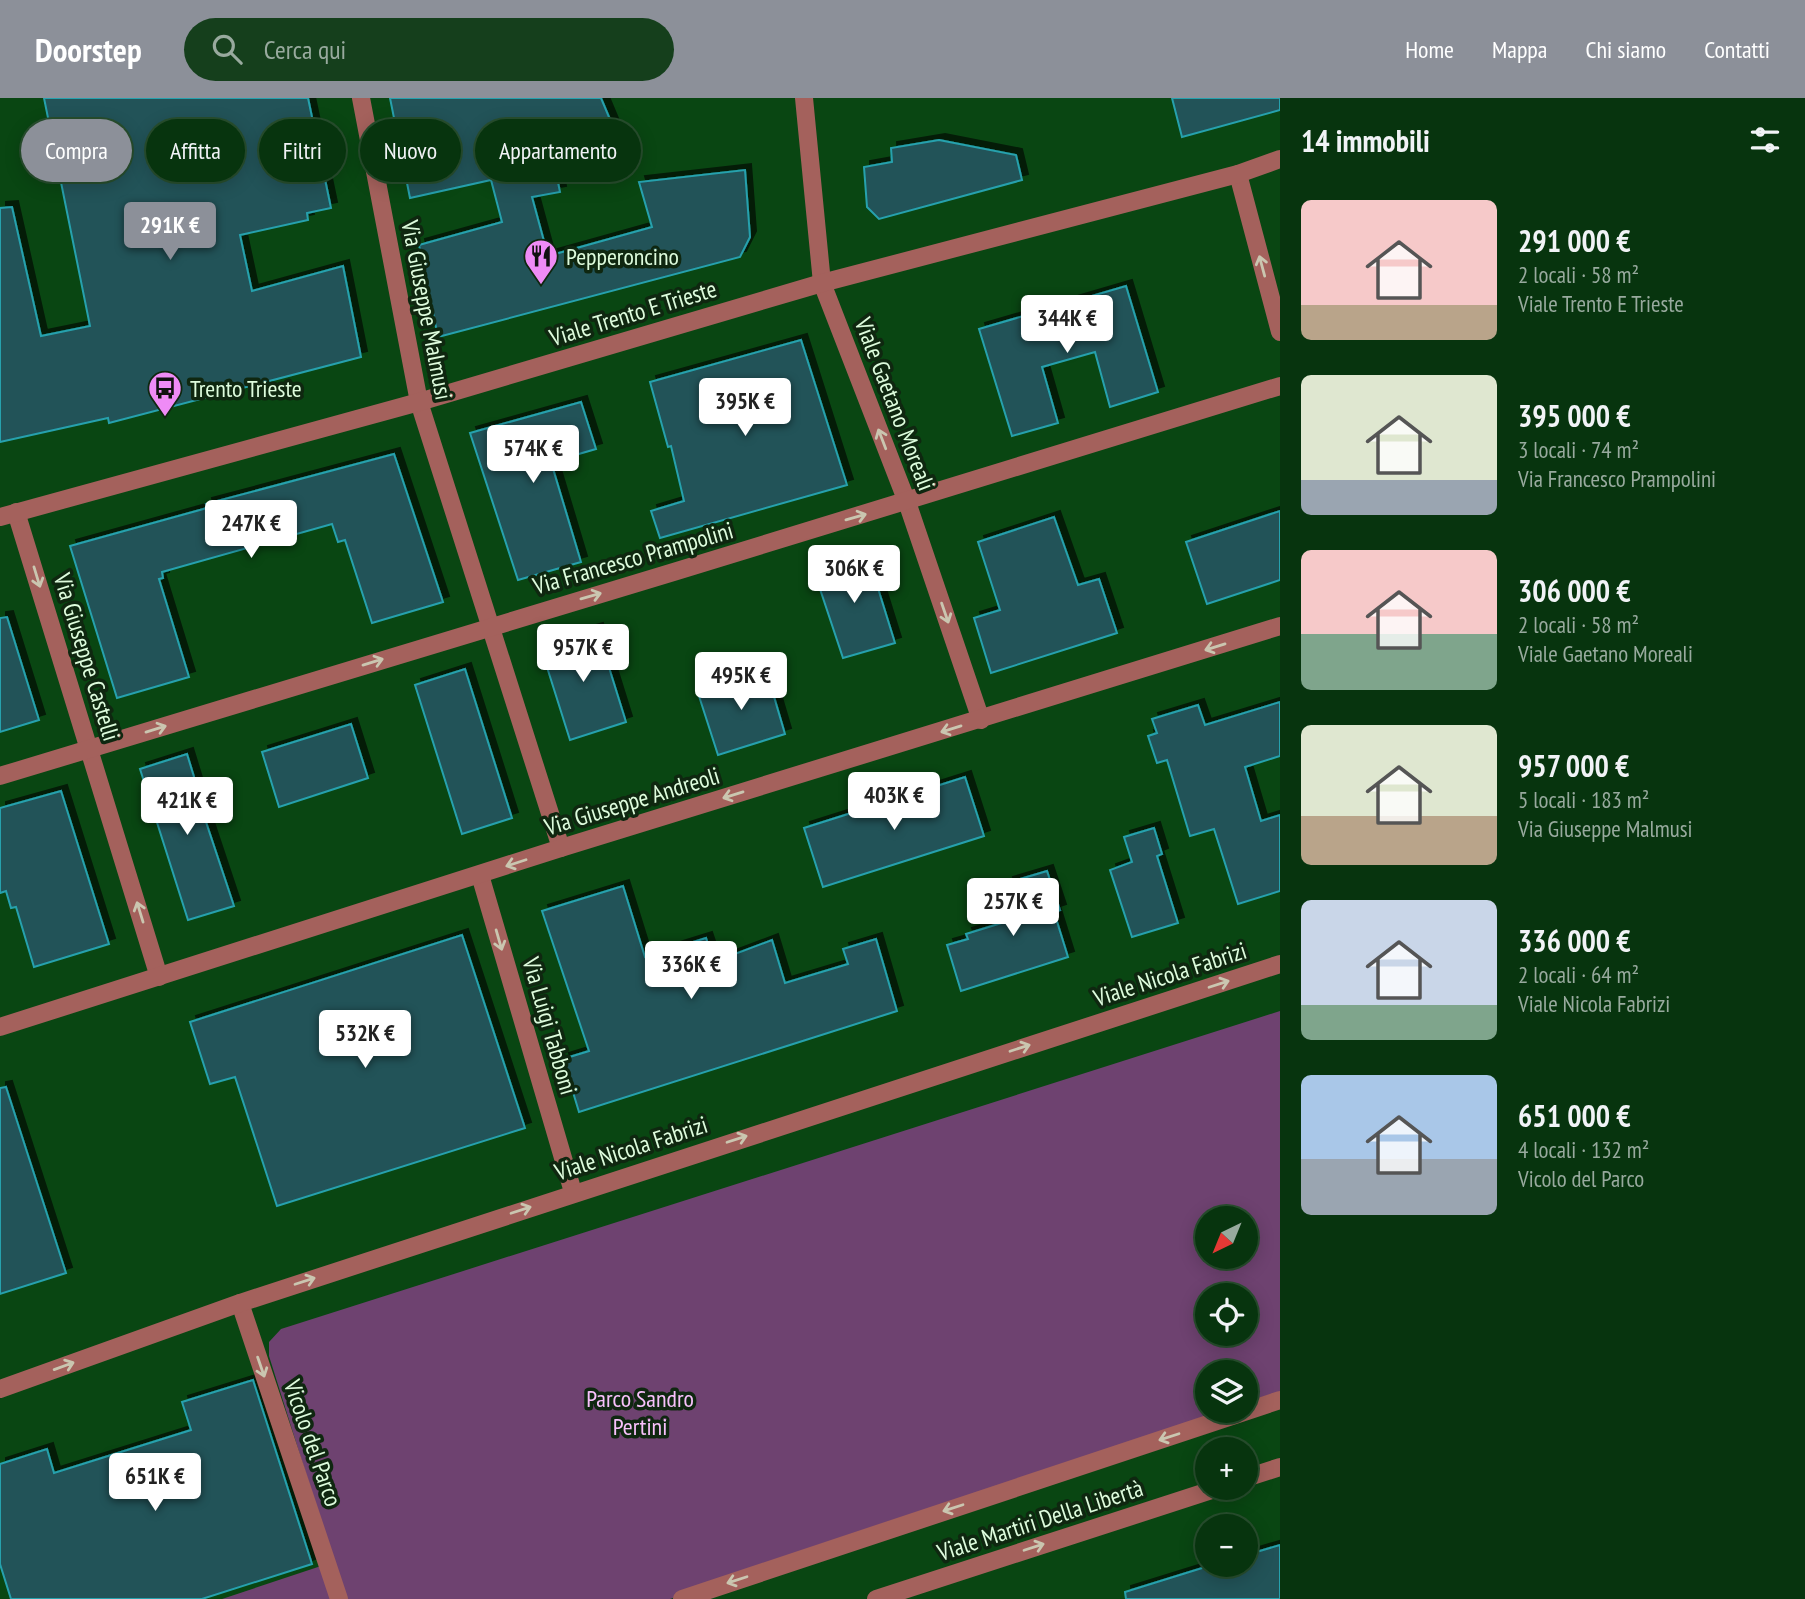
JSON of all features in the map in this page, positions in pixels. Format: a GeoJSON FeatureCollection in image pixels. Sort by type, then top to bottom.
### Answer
{"type":"FeatureCollection","features":[{"type":"Feature","properties":{"kind":"street","name":"Via Giuseppe Malmusi"},"geometry":{"type":"LineString","coordinates":[[361,98],[419,402],[561,848]]}},
{"type":"Feature","properties":{"kind":"street","name":"Viale Gaetano Moreali"},"geometry":{"type":"LineString","coordinates":[[804,98],[822,283],[907,502],[981,720]]}},
{"type":"Feature","properties":{"kind":"street","name":"Viale Trento E Trieste"},"geometry":{"type":"LineString","coordinates":[[8,514],[419,402],[822,283],[1238,174],[1280,159]]}},
{"type":"Feature","properties":{"kind":"street"},"geometry":{"type":"LineString","coordinates":[[1238,174],[1280,332]]}},
{"type":"Feature","properties":{"kind":"street","name":"Via Francesco Prampolini"},"geometry":{"type":"LineString","coordinates":[[0,776],[490,625],[907,502],[1280,386]]}},
{"type":"Feature","properties":{"kind":"street","name":"Via Giuseppe Castelli"},"geometry":{"type":"LineString","coordinates":[[8,514],[90,749],[159,977]]}},
{"type":"Feature","properties":{"kind":"street","name":"Via Giuseppe Andreoli"},"geometry":{"type":"LineString","coordinates":[[0,1027],[561,848],[1280,626]]}},
{"type":"Feature","properties":{"kind":"street","name":"Via Luigi Tabboni"},"geometry":{"type":"LineString","coordinates":[[480,875],[573,1192]]}},
{"type":"Feature","properties":{"kind":"street","name":"Viale Nicola Fabrizi"},"geometry":{"type":"LineString","coordinates":[[0,1389],[240,1303],[573,1192],[1280,964]]}},
{"type":"Feature","properties":{"kind":"street","name":"Vicolo del Parco"},"geometry":{"type":"LineString","coordinates":[[240,1303],[339,1599]]}},
{"type":"Feature","properties":{"kind":"street"},"geometry":{"type":"LineString","coordinates":[[682,1599],[1280,1400]]}},
{"type":"Feature","properties":{"kind":"street"},"geometry":{"type":"LineString","coordinates":[[1258,1474],[1280,1467]]}},
{"type":"Feature","properties":{"kind":"street","name":"Viale Martiri Della Libertà"},"geometry":{"type":"LineString","coordinates":[[876,1599],[1195,1495]]}},
{"type":"Feature","properties":{"kind":"green space","name":"Parco Sandro Pertini"},"geometry":{"type":"Polygon","coordinates":[[[1280,1011],[1280,1392],[1258,1400],[1258,1360],[1195,1360],[1195,1421],[670,1599],[222,1599],[327,1564],[332,1557],[269,1356],[269,1342],[281,1329],[1280,1011]]]}},
{"type":"Feature","properties":{"kind":"building"},"geometry":{"type":"Polygon","coordinates":[[[44,98],[308,98],[312,119],[259,119],[259,182],[326,182],[331,208],[307,213],[308,220],[240,235],[252,291],[343,266],[361,357],[109,423],[108,418],[0,442],[0,208],[12,207],[41,336],[90,326],[61,182],[132,182],[132,119],[48,119],[44,98]]]}},
{"type":"Feature","properties":{"kind":"building"},"geometry":{"type":"Polygon","coordinates":[[[390,98],[601,98],[610,119],[475,119],[475,182],[482,182],[410,198],[407,182],[461,182],[461,119],[394,119],[390,98]]]}},
{"type":"Feature","properties":{"kind":"building"},"geometry":{"type":"Polygon","coordinates":[[[1172,98],[1280,98],[1280,110],[1182,137],[1172,98]]]}},
{"type":"Feature","properties":{"kind":"building"},"geometry":{"type":"Polygon","coordinates":[[[939,140],[1016,155],[1022,180],[879,219],[867,207],[864,167],[892,162],[891,148],[939,140]]]}},
{"type":"Feature","properties":{"kind":"building"},"geometry":{"type":"Polygon","coordinates":[[[745,170],[750,237],[740,257],[438,337],[419,245],[502,222],[492,182],[558,182],[560,192],[532,197],[548,256],[652,227],[639,182],[745,170]]]}},
{"type":"Feature","properties":{"kind":"building"},"geometry":{"type":"Polygon","coordinates":[[[1126,286],[1158,392],[1110,407],[1095,352],[1042,367],[1058,423],[1012,436],[979,329],[1126,286]]]}},
{"type":"Feature","properties":{"kind":"building"},"geometry":{"type":"Polygon","coordinates":[[[801,340],[847,485],[660,538],[651,511],[684,501],[671,446],[668,447],[650,382],[801,340]]]}},
{"type":"Feature","properties":{"kind":"building"},"geometry":{"type":"Polygon","coordinates":[[[581,402],[596,449],[551,462],[581,562],[518,580],[470,433],[581,402]]]}},
{"type":"Feature","properties":{"kind":"building"},"geometry":{"type":"Polygon","coordinates":[[[394,454],[443,602],[372,623],[345,540],[338,542],[332,524],[162,572],[163,578],[159,579],[189,677],[117,698],[70,546],[207,508],[206,504],[394,454]]]}},
{"type":"Feature","properties":{"kind":"building"},"geometry":{"type":"Polygon","coordinates":[[[1280,511],[1280,580],[1207,604],[1186,542],[1280,511]]]}},
{"type":"Feature","properties":{"kind":"building"},"geometry":{"type":"Polygon","coordinates":[[[1054,517],[1078,585],[1099,579],[1117,633],[991,673],[974,618],[1000,610],[978,542],[1054,517]]]}},
{"type":"Feature","properties":{"kind":"building"},"geometry":{"type":"Polygon","coordinates":[[[867,553],[895,643],[843,658],[813,568],[867,553]]]}},
{"type":"Feature","properties":{"kind":"building"},"geometry":{"type":"Polygon","coordinates":[[[7,617],[39,720],[0,732],[0,618],[7,617]]]}},
{"type":"Feature","properties":{"kind":"building"},"geometry":{"type":"Polygon","coordinates":[[[597,629],[626,722],[570,740],[540,645],[597,629]]]}},
{"type":"Feature","properties":{"kind":"building"},"geometry":{"type":"Polygon","coordinates":[[[465,669],[512,818],[462,834],[415,685],[465,669]]]}},
{"type":"Feature","properties":{"kind":"building"},"geometry":{"type":"Polygon","coordinates":[[[753,670],[755,676],[767,673],[785,734],[718,755],[698,693],[714,688],[712,683],[753,670]]]}},
{"type":"Feature","properties":{"kind":"building"},"geometry":{"type":"Polygon","coordinates":[[[1280,702],[1280,756],[1245,767],[1261,821],[1280,815],[1280,891],[1238,904],[1214,829],[1190,836],[1167,760],[1157,763],[1148,736],[1157,733],[1152,719],[1198,705],[1205,725],[1280,702]]]}},
{"type":"Feature","properties":{"kind":"building"},"geometry":{"type":"Polygon","coordinates":[[[351,724],[368,778],[279,807],[262,752],[351,724]]]}},
{"type":"Feature","properties":{"kind":"building"},"geometry":{"type":"Polygon","coordinates":[[[187,754],[202,803],[200,804],[234,906],[188,920],[140,769],[187,754]]]}},
{"type":"Feature","properties":{"kind":"building"},"geometry":{"type":"Polygon","coordinates":[[[965,777],[984,836],[823,887],[804,828],[965,777]]]}},
{"type":"Feature","properties":{"kind":"building"},"geometry":{"type":"Polygon","coordinates":[[[61,791],[109,944],[34,967],[16,907],[11,908],[6,891],[0,893],[0,808],[61,791]]]}},
{"type":"Feature","properties":{"kind":"building"},"geometry":{"type":"Polygon","coordinates":[[[1154,828],[1162,854],[1157,856],[1178,923],[1132,937],[1110,870],[1132,862],[1124,837],[1154,828]]]}},
{"type":"Feature","properties":{"kind":"building"},"geometry":{"type":"Polygon","coordinates":[[[1047,871],[1060,910],[1054,912],[1068,957],[961,991],[947,945],[968,939],[966,934],[1018,918],[1007,883],[1047,871]]]}},
{"type":"Feature","properties":{"kind":"building"},"geometry":{"type":"Polygon","coordinates":[[[623,886],[645,957],[706,938],[714,962],[772,940],[785,983],[848,964],[843,949],[876,939],[897,1011],[579,1112],[563,1059],[589,1051],[542,911],[623,886]]]}},
{"type":"Feature","properties":{"kind":"building"},"geometry":{"type":"Polygon","coordinates":[[[462,935],[525,1128],[277,1206],[235,1077],[210,1084],[190,1022],[462,935]]]}},
{"type":"Feature","properties":{"kind":"building"},"geometry":{"type":"Polygon","coordinates":[[[6,1087],[66,1273],[0,1294],[0,1088],[6,1087]]]}},
{"type":"Feature","properties":{"kind":"building"},"geometry":{"type":"Polygon","coordinates":[[[253,1380],[312,1564],[202,1599],[11,1599],[0,1564],[0,1464],[47,1449],[54,1473],[191,1430],[182,1402],[253,1380]]]}},
{"type":"Feature","properties":{"kind":"building"},"geometry":{"type":"Polygon","coordinates":[[[1280,1545],[1280,1599],[1126,1599],[1125,1592],[1195,1570],[1195,1577],[1258,1577],[1258,1551],[1280,1545]]]}},
{"type":"Feature","properties":{"kind":"place","name":"Pepperoncino"},"geometry":{"type":"Point","coordinates":[541,286]}},
{"type":"Feature","properties":{"kind":"place","name":"Trento Trieste"},"geometry":{"type":"Point","coordinates":[165,418]}}]}
